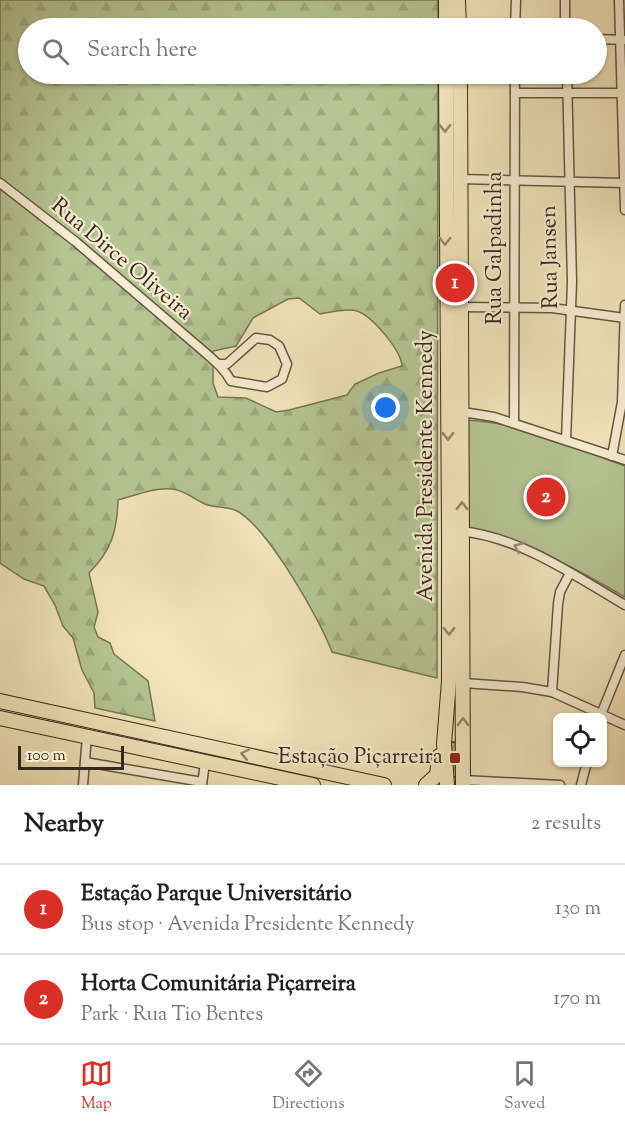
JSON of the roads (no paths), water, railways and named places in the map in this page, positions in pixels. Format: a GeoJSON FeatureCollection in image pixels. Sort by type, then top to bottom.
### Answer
{"type":"FeatureCollection","features":[{"type":"Feature","properties":{"kind":"main road"},"geometry":{"type":"LineString","coordinates":[[446,0],[446,18]]}},
{"type":"Feature","properties":{"kind":"main road"},"geometry":{"type":"LineString","coordinates":[[459,0],[459,18]]}},
{"type":"Feature","properties":{"kind":"main road","name":"Avenida Presidente Kennedy"},"geometry":{"type":"LineString","coordinates":[[446,84],[463,783]]}},
{"type":"Feature","properties":{"kind":"main road","name":"Avenida Presidente Kennedy"},"geometry":{"type":"LineString","coordinates":[[447,785],[444,744],[462,412],[460,84]]}},
{"type":"Feature","properties":{"kind":"main road"},"geometry":{"type":"LineString","coordinates":[[445,101],[460,101]]}},
{"type":"Feature","properties":{"kind":"main road"},"geometry":{"type":"LineString","coordinates":[[426,785],[437,775],[439,763],[438,700],[449,670]]}},
{"type":"Feature","properties":{"kind":"main road"},"geometry":{"type":"LineString","coordinates":[[0,701],[384,785]]}},
{"type":"Feature","properties":{"kind":"main road"},"geometry":{"type":"LineString","coordinates":[[54,712],[69,720],[95,725],[101,730],[96,734],[64,731]]}},
{"type":"Feature","properties":{"kind":"main road"},"geometry":{"type":"LineString","coordinates":[[0,718],[313,785]]}},
{"type":"Feature","properties":{"kind":"main road"},"geometry":{"type":"LineString","coordinates":[[152,750],[114,738],[112,734],[154,734]]}},
{"type":"Feature","properties":{"kind":"street"},"geometry":{"type":"LineString","coordinates":[[515,18],[516,0]]}},
{"type":"Feature","properties":{"kind":"street"},"geometry":{"type":"LineString","coordinates":[[565,0],[565,18]]}},
{"type":"Feature","properties":{"kind":"street"},"geometry":{"type":"LineString","coordinates":[[619,0],[622,40],[625,210]]}},
{"type":"Feature","properties":{"kind":"street"},"geometry":{"type":"LineString","coordinates":[[607,39],[622,40]]}},
{"type":"Feature","properties":{"kind":"street","name":"Rua Galpadinha"},"geometry":{"type":"LineString","coordinates":[[514,423],[515,84]]}},
{"type":"Feature","properties":{"kind":"street","name":"Rua Jansen"},"geometry":{"type":"LineString","coordinates":[[566,440],[572,254],[568,182],[568,84]]}},
{"type":"Feature","properties":{"kind":"street"},"geometry":{"type":"LineString","coordinates":[[515,93],[623,93]]}},
{"type":"Feature","properties":{"kind":"street"},"geometry":{"type":"LineString","coordinates":[[460,179],[624,183]]}},
{"type":"Feature","properties":{"kind":"street","name":"Rua Dirce Oliveira"},"geometry":{"type":"LineString","coordinates":[[0,183],[76,242],[218,364],[231,381],[261,388],[274,385],[282,379],[287,364],[279,346],[262,338],[256,338],[227,364],[218,364]]}},
{"type":"Feature","properties":{"kind":"street"},"geometry":{"type":"LineString","coordinates":[[612,456],[622,402],[625,305]]}},
{"type":"Feature","properties":{"kind":"street"},"geometry":{"type":"LineString","coordinates":[[461,307],[514,306],[570,310],[625,318]]}},
{"type":"Feature","properties":{"kind":"street"},"geometry":{"type":"LineString","coordinates":[[462,412],[514,423],[625,460]]}},
{"type":"Feature","properties":{"kind":"street"},"geometry":{"type":"LineString","coordinates":[[456,531],[481,533],[518,546],[625,605]]}},
{"type":"Feature","properties":{"kind":"street"},"geometry":{"type":"LineString","coordinates":[[552,692],[558,604],[560,592],[570,573]]}},
{"type":"Feature","properties":{"kind":"street"},"geometry":{"type":"LineString","coordinates":[[601,713],[625,655]]}},
{"type":"Feature","properties":{"kind":"street"},"geometry":{"type":"LineString","coordinates":[[462,683],[522,687],[552,692],[596,713]]}},
{"type":"Feature","properties":{"kind":"street"},"geometry":{"type":"LineString","coordinates":[[607,718],[625,725]]}},
{"type":"Feature","properties":{"kind":"street"},"geometry":{"type":"LineString","coordinates":[[83,785],[87,736]]}},
{"type":"Feature","properties":{"kind":"street"},"geometry":{"type":"LineString","coordinates":[[85,762],[202,784],[205,762]]}},
{"type":"Feature","properties":{"kind":"street"},"geometry":{"type":"LineString","coordinates":[[581,785],[586,767]]}},
{"type":"Feature","properties":{"kind":"street"},"geometry":{"type":"LineString","coordinates":[[463,783],[560,785]]}},
{"type":"Feature","properties":{"kind":"place","name":"Estação Parque Universitário"},"geometry":{"type":"Point","coordinates":[455,283]}},
{"type":"Feature","properties":{"kind":"place","name":"Horta Comunitária Piçarreira"},"geometry":{"type":"Point","coordinates":[546,497]}},
{"type":"Feature","properties":{"kind":"place","name":"Estação Piçarreira"},"geometry":{"type":"Point","coordinates":[455,758]}}]}
